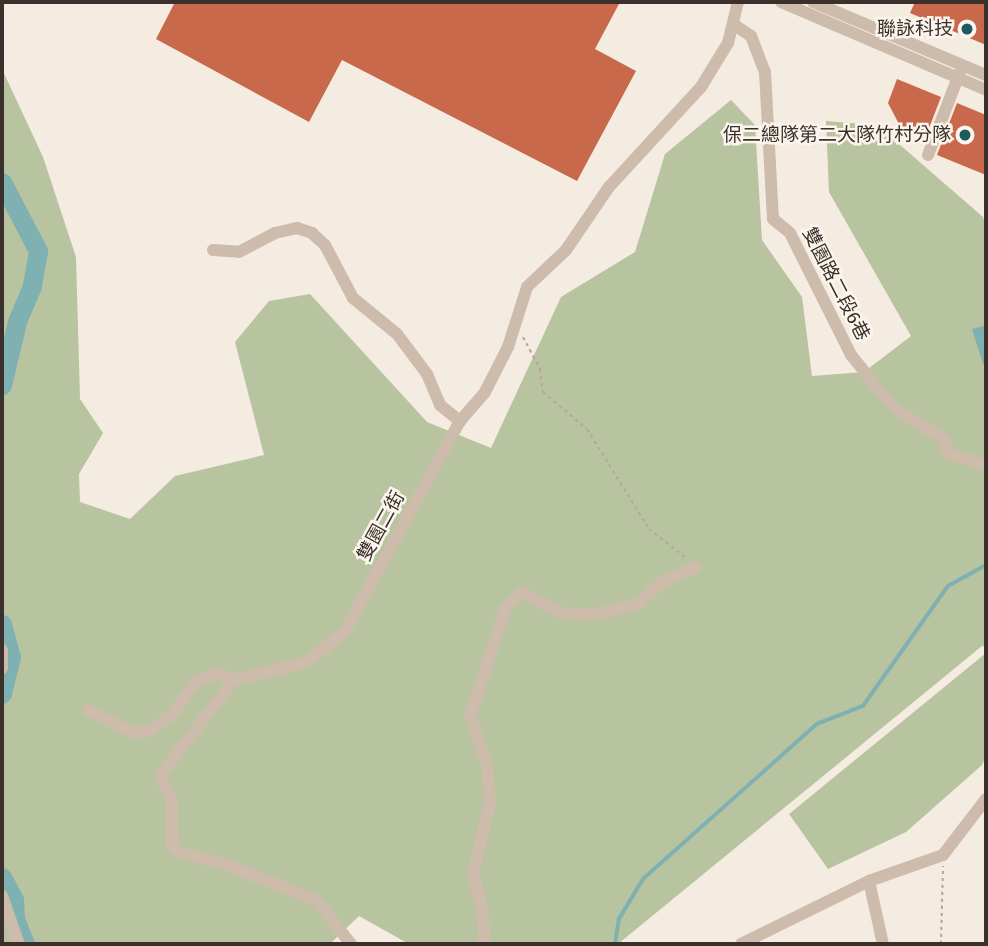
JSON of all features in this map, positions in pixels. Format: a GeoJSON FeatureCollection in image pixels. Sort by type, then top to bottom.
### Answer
{"type":"FeatureCollection","features":[{"type":"Feature","properties":{"kind":"street","name":"雙園二街"},"geometry":{"type":"LineString","coordinates":[[88,710],[134,733],[150,731],[174,712],[196,682],[217,673],[234,680],[307,662],[345,631],[460,421],[485,392],[527,287],[566,250],[609,187],[701,87],[728,43],[738,2]]}},
{"type":"Feature","properties":{"kind":"street"},"geometry":{"type":"LineString","coordinates":[[781,2],[960,71],[986,75]]}},
{"type":"Feature","properties":{"kind":"street"},"geometry":{"type":"LineString","coordinates":[[813,2],[960,71],[986,90]]}},
{"type":"Feature","properties":{"kind":"street","name":"雙園路二段6巷"},"geometry":{"type":"LineString","coordinates":[[733,24],[751,36],[765,72],[773,219],[790,233],[851,355],[894,408],[944,439],[948,453],[986,464]]}},
{"type":"Feature","properties":{"kind":"street"},"geometry":{"type":"LineString","coordinates":[[929,155],[960,71]]}},
{"type":"Feature","properties":{"kind":"street"},"geometry":{"type":"LineString","coordinates":[[212,250],[239,252],[275,233],[297,228],[312,233],[325,245],[353,298],[397,334],[427,374],[440,405],[460,421]]}},
{"type":"Feature","properties":{"kind":"street"},"geometry":{"type":"LineString","coordinates":[[484,944],[484,914],[473,874],[490,802],[487,765],[470,716],[505,608],[522,592],[561,613],[594,615],[640,603],[662,582],[696,567]]}},
{"type":"Feature","properties":{"kind":"street"},"geometry":{"type":"LineString","coordinates":[[2,650],[2,668]]}},
{"type":"Feature","properties":{"kind":"street"},"geometry":{"type":"LineString","coordinates":[[234,680],[160,776],[175,821],[172,846],[183,856],[224,864],[316,900],[351,944]]}},
{"type":"Feature","properties":{"kind":"street"},"geometry":{"type":"LineString","coordinates":[[741,944],[869,881],[943,855],[986,799]]}},
{"type":"Feature","properties":{"kind":"street"},"geometry":{"type":"LineString","coordinates":[[869,881],[883,944]]}},
{"type":"Feature","properties":{"kind":"street"},"geometry":{"type":"LineString","coordinates":[[2,896],[19,944]]}},
{"type":"Feature","properties":{"kind":"path"},"geometry":{"type":"LineString","coordinates":[[514,324],[540,369],[543,392],[587,429],[649,529],[696,567]]}},
{"type":"Feature","properties":{"kind":"path"},"geometry":{"type":"LineString","coordinates":[[942,944],[943,855]]}},
{"type":"Feature","properties":{"kind":"green space"},"geometry":{"type":"Polygon","coordinates":[[[2,69],[43,157],[76,257],[80,399],[103,433],[79,474],[80,502],[130,519],[175,476],[264,455],[235,342],[269,301],[310,294],[427,422],[491,448],[561,297],[635,252],[665,154],[731,100],[755,125],[762,240],[802,297],[812,376],[864,372],[911,336],[829,192],[826,121],[877,125],[983,217],[986,226],[986,647],[982,646],[618,944],[409,944],[359,916],[330,944],[2,944],[2,69]]]}},
{"type":"Feature","properties":{"kind":"green space"},"geometry":{"type":"Polygon","coordinates":[[[986,653],[986,756],[982,765],[906,832],[828,869],[789,814],[986,653]]]}},
{"type":"Feature","properties":{"kind":"water"},"geometry":{"type":"Polygon","coordinates":[[[984,326],[986,364],[983,364],[972,329],[984,326]]]}},
{"type":"Feature","properties":{"kind":"building"},"geometry":{"type":"Polygon","coordinates":[[[175,2],[620,2],[595,49],[636,71],[577,181],[342,60],[309,122],[156,39],[175,2]]]}},
{"type":"Feature","properties":{"kind":"building","name":"聯詠科技"},"geometry":{"type":"Polygon","coordinates":[[[915,2],[986,2],[986,45],[910,13],[915,2]]]}},
{"type":"Feature","properties":{"kind":"building"},"geometry":{"type":"Polygon","coordinates":[[[897,79],[941,97],[926,136],[900,126],[888,103],[897,79]]]}},
{"type":"Feature","properties":{"kind":"building","name":"保二總隊第二大隊竹村分隊"},"geometry":{"type":"Polygon","coordinates":[[[957,103],[986,115],[986,175],[937,155],[957,103]]]}},
{"type":"Feature","properties":{"kind":"waterway"},"geometry":{"type":"LineString","coordinates":[[2,182],[38,251],[32,286],[17,322],[2,385]]}},
{"type":"Feature","properties":{"kind":"waterway"},"geometry":{"type":"LineString","coordinates":[[615,944],[619,919],[643,879],[817,724],[863,706],[948,586],[986,565]]}},
{"type":"Feature","properties":{"kind":"waterway"},"geometry":{"type":"LineString","coordinates":[[2,624],[11,657],[2,694]]}},
{"type":"Feature","properties":{"kind":"waterway"},"geometry":{"type":"LineString","coordinates":[[2,877],[14,900],[15,919],[25,944]]}},
{"type":"Feature","properties":{"kind":"place","name":"聯詠科技"},"geometry":{"type":"Point","coordinates":[967,29]}},
{"type":"Feature","properties":{"kind":"place","name":"保二總隊第二大隊竹村分隊"},"geometry":{"type":"Point","coordinates":[965,135]}}]}
